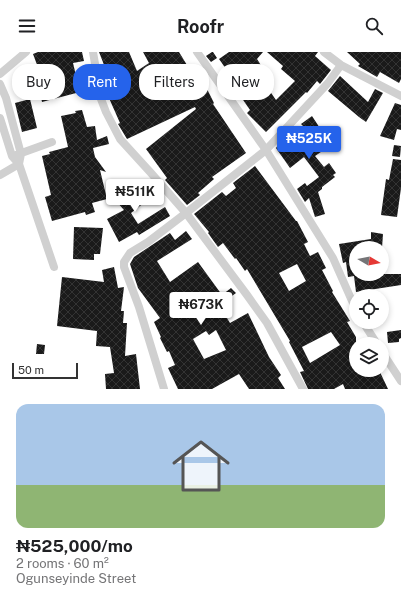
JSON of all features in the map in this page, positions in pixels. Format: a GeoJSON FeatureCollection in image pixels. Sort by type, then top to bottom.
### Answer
{"type":"FeatureCollection","features":[{"type":"Feature","properties":{"kind":"street"},"geometry":{"type":"LineString","coordinates":[[0,74],[26,52]]}},
{"type":"Feature","properties":{"kind":"street"},"geometry":{"type":"LineString","coordinates":[[93,52],[101,99],[120,139],[186,214],[266,322],[303,389]]}},
{"type":"Feature","properties":{"kind":"street"},"geometry":{"type":"LineString","coordinates":[[197,52],[266,150],[333,258],[349,294]]}},
{"type":"Feature","properties":{"kind":"street"},"geometry":{"type":"LineString","coordinates":[[324,52],[341,65],[401,96]]}},
{"type":"Feature","properties":{"kind":"street"},"geometry":{"type":"LineString","coordinates":[[164,389],[124,267],[124,262],[130,253],[148,242],[186,214],[266,150],[328,83],[341,65]]}},
{"type":"Feature","properties":{"kind":"street"},"geometry":{"type":"LineString","coordinates":[[0,84],[6,98],[21,154],[19,164],[0,175]]}},
{"type":"Feature","properties":{"kind":"street"},"geometry":{"type":"LineString","coordinates":[[0,118],[12,156],[19,164],[54,267]]}},
{"type":"Feature","properties":{"kind":"street"},"geometry":{"type":"LineString","coordinates":[[12,156],[52,142]]}},
{"type":"Feature","properties":{"kind":"street"},"geometry":{"type":"LineString","coordinates":[[389,363],[401,381]]}},
{"type":"Feature","properties":{"kind":"building"},"geometry":{"type":"Polygon","coordinates":[[[38,52],[82,52],[84,61],[73,63],[73,94],[65,96],[65,64],[37,64],[33,54],[38,52]]]}},
{"type":"Feature","properties":{"kind":"building"},"geometry":{"type":"Polygon","coordinates":[[[99,52],[129,52],[137,71],[139,70],[139,100],[209,100],[209,93],[214,103],[213,104],[246,153],[212,177],[214,179],[198,193],[200,195],[187,205],[165,180],[167,178],[146,149],[196,109],[195,107],[127,139],[118,124],[120,123],[110,100],[131,100],[131,64],[104,64],[99,52]]]}},
{"type":"Feature","properties":{"kind":"building"},"geometry":{"type":"Polygon","coordinates":[[[143,52],[179,52],[186,64],[148,64],[149,63],[143,52]]]}},
{"type":"Feature","properties":{"kind":"building"},"geometry":{"type":"Polygon","coordinates":[[[212,52],[217,58],[211,62],[206,56],[212,52]]]}},
{"type":"Feature","properties":{"kind":"building"},"geometry":{"type":"Polygon","coordinates":[[[229,52],[263,52],[257,59],[260,64],[223,64],[219,59],[229,52]]]}},
{"type":"Feature","properties":{"kind":"building"},"geometry":{"type":"Polygon","coordinates":[[[267,52],[318,52],[315,56],[331,70],[320,84],[317,81],[307,93],[306,92],[266,132],[247,113],[250,110],[243,100],[274,100],[274,97],[276,100],[295,81],[281,69],[283,66],[267,52]]]}},
{"type":"Feature","properties":{"kind":"building"},"geometry":{"type":"Polygon","coordinates":[[[347,52],[401,52],[401,79],[399,83],[380,72],[377,77],[358,66],[360,64],[347,52]]]}},
{"type":"Feature","properties":{"kind":"building"},"geometry":{"type":"Polygon","coordinates":[[[340,76],[368,102],[375,89],[383,93],[366,122],[328,91],[340,76]]]}},
{"type":"Feature","properties":{"kind":"building"},"geometry":{"type":"Polygon","coordinates":[[[30,100],[37,128],[22,132],[15,103],[30,100]]]}},
{"type":"Feature","properties":{"kind":"building"},"geometry":{"type":"Polygon","coordinates":[[[395,103],[401,105],[401,130],[397,129],[394,140],[380,136],[395,103]]]}},
{"type":"Feature","properties":{"kind":"building"},"geometry":{"type":"Polygon","coordinates":[[[82,110],[87,127],[95,126],[97,140],[107,136],[109,144],[93,148],[95,157],[106,172],[100,170],[107,199],[92,203],[95,212],[86,215],[85,212],[52,221],[45,197],[51,195],[42,156],[50,154],[49,152],[68,147],[61,116],[76,113],[75,111],[82,110]]]}},
{"type":"Feature","properties":{"kind":"building"},"geometry":{"type":"Polygon","coordinates":[[[312,116],[331,145],[315,156],[324,167],[329,163],[336,173],[333,175],[335,177],[318,192],[325,214],[315,217],[309,198],[305,202],[297,189],[305,183],[307,186],[319,177],[304,157],[290,168],[276,148],[282,141],[304,127],[301,124],[312,116]]]}},
{"type":"Feature","properties":{"kind":"building"},"geometry":{"type":"Polygon","coordinates":[[[394,145],[401,146],[400,157],[392,156],[394,145]]]}},
{"type":"Feature","properties":{"kind":"building"},"geometry":{"type":"Polygon","coordinates":[[[393,159],[401,160],[401,188],[397,217],[381,215],[386,179],[389,180],[393,159]]]}},
{"type":"Feature","properties":{"kind":"building"},"geometry":{"type":"Polygon","coordinates":[[[255,166],[297,221],[308,242],[304,244],[310,256],[318,252],[326,268],[322,270],[333,291],[332,292],[349,319],[347,322],[349,329],[351,329],[356,337],[349,337],[349,377],[382,377],[388,389],[345,389],[343,384],[334,389],[308,389],[300,372],[304,371],[289,342],[290,341],[247,269],[245,271],[223,243],[218,247],[208,233],[209,232],[194,214],[222,192],[226,196],[236,188],[233,183],[255,166]],[[297,264],[279,273],[289,291],[306,281],[297,264]],[[331,332],[302,347],[310,363],[340,345],[331,332]]]}},
{"type":"Feature","properties":{"kind":"building"},"geometry":{"type":"Polygon","coordinates":[[[144,180],[155,194],[131,213],[138,224],[165,207],[170,216],[139,235],[137,232],[119,242],[107,219],[124,210],[117,202],[144,180]]]}},
{"type":"Feature","properties":{"kind":"building"},"geometry":{"type":"Polygon","coordinates":[[[74,227],[103,228],[100,254],[94,254],[94,260],[73,259],[74,227]]]}},
{"type":"Feature","properties":{"kind":"building"},"geometry":{"type":"Polygon","coordinates":[[[186,231],[192,239],[157,261],[170,282],[198,262],[222,295],[231,288],[236,293],[225,301],[228,305],[222,310],[230,323],[248,313],[269,357],[281,375],[278,378],[285,389],[249,389],[239,374],[212,389],[178,389],[168,368],[175,365],[169,351],[167,352],[160,338],[161,337],[154,322],[160,318],[138,288],[130,264],[134,257],[170,233],[175,240],[186,231]],[[216,330],[209,335],[206,331],[193,339],[204,359],[226,350],[216,330]]]}},
{"type":"Feature","properties":{"kind":"building"},"geometry":{"type":"Polygon","coordinates":[[[371,232],[383,234],[382,241],[358,241],[371,239],[371,232]]]}},
{"type":"Feature","properties":{"kind":"building"},"geometry":{"type":"Polygon","coordinates":[[[349,242],[349,277],[346,262],[343,263],[339,244],[349,242]]]}},
{"type":"Feature","properties":{"kind":"building"},"geometry":{"type":"Polygon","coordinates":[[[114,267],[118,288],[124,287],[121,311],[124,311],[123,323],[127,323],[125,356],[136,354],[140,389],[106,389],[105,374],[114,373],[110,347],[96,346],[97,331],[57,326],[62,277],[104,282],[102,270],[114,267]]]}},
{"type":"Feature","properties":{"kind":"building"},"geometry":{"type":"Polygon","coordinates":[[[389,274],[401,274],[401,285],[375,289],[356,289],[355,281],[389,281],[389,274]]]}},
{"type":"Feature","properties":{"kind":"building"},"geometry":{"type":"Polygon","coordinates":[[[401,330],[401,338],[399,339],[399,342],[389,343],[387,332],[401,330]]]}},
{"type":"Feature","properties":{"kind":"building"},"geometry":{"type":"Polygon","coordinates":[[[37,344],[45,345],[44,354],[36,354],[37,344]]]}}]}
